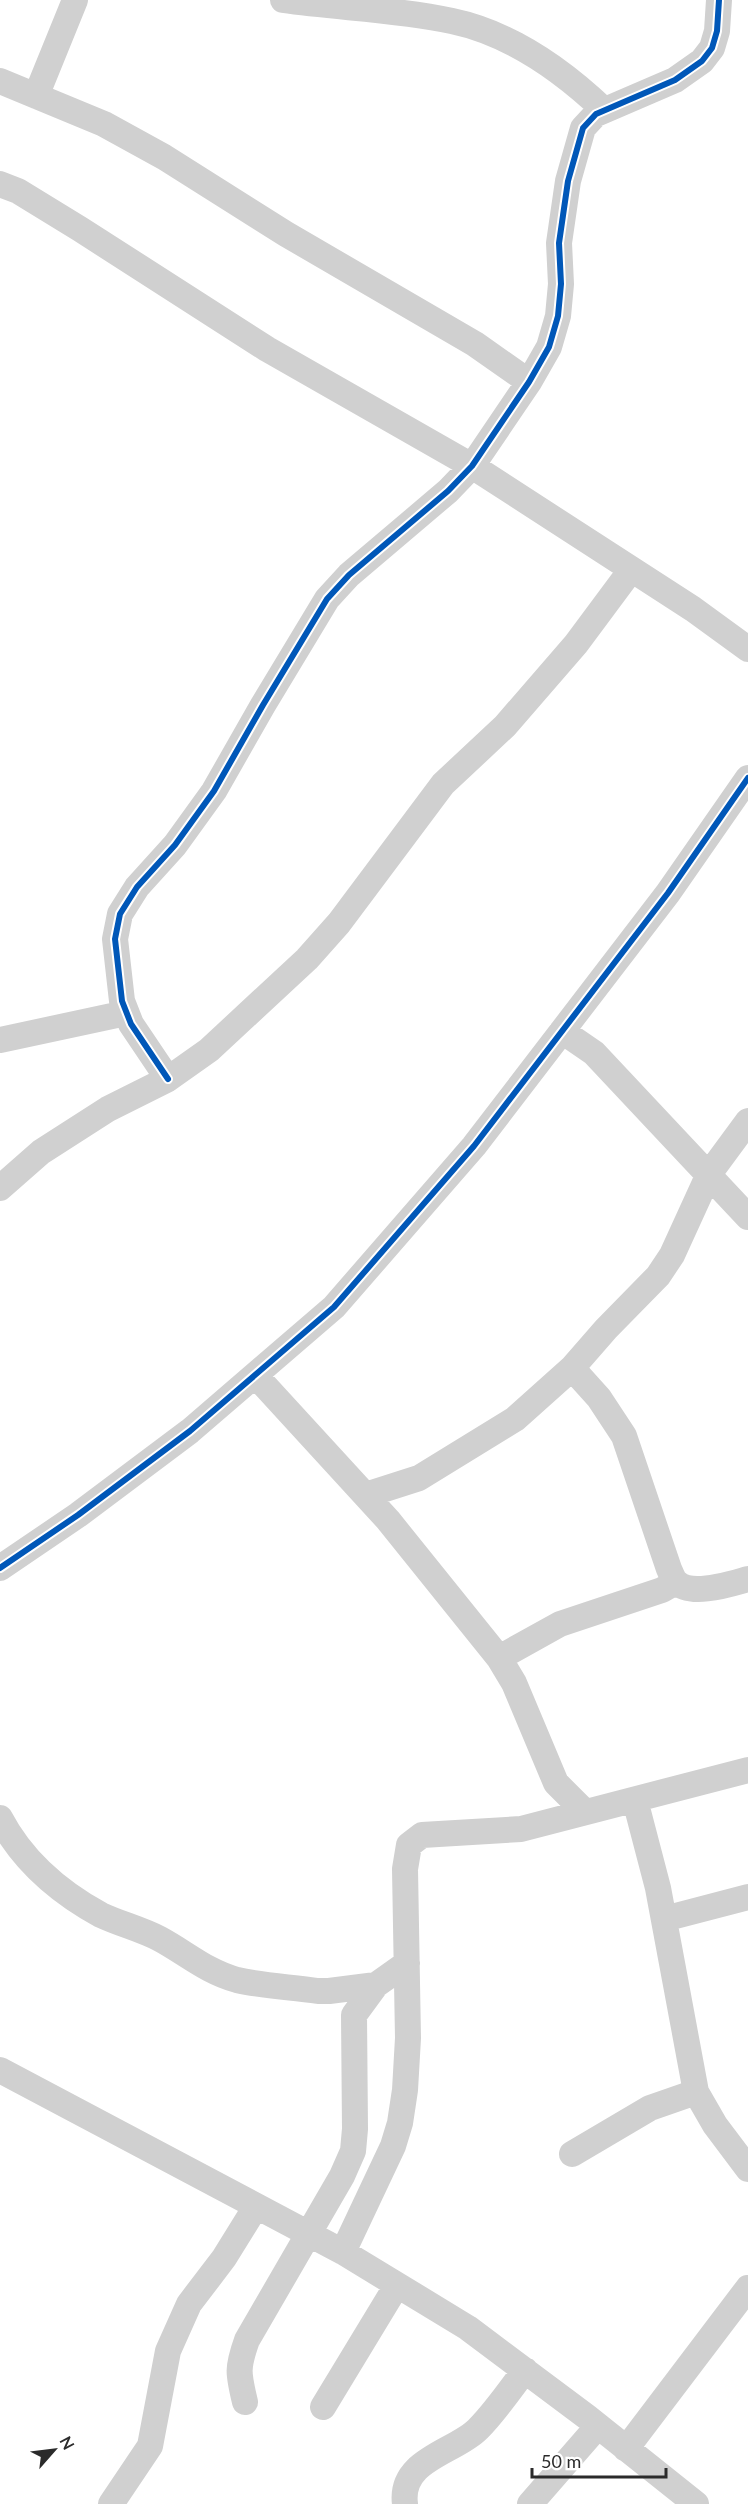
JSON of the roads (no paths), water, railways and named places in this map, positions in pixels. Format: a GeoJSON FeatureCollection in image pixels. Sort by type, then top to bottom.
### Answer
{"type":"FeatureCollection","features":[{"type":"Feature","properties":{"kind":"street"},"geometry":{"type":"LineString","coordinates":[[36,96],[75,0]]}},
{"type":"Feature","properties":{"kind":"street"},"geometry":{"type":"LineString","coordinates":[[283,0],[453,21],[503,39],[549,64],[579,86],[604,110]]}},
{"type":"Feature","properties":{"kind":"street"},"geometry":{"type":"LineString","coordinates":[[168,1079],[126,1013],[122,1001],[115,939],[120,914],[137,887],[175,845],[214,791],[263,705],[333,592],[349,575],[448,491],[472,466],[529,382],[549,347],[558,316],[561,284],[559,243],[568,181],[584,128],[590,119],[604,110],[675,80],[702,61],[712,48],[717,32],[719,0]]}},
{"type":"Feature","properties":{"kind":"street"},"geometry":{"type":"LineString","coordinates":[[0,81],[104,124],[164,157],[286,234],[475,344],[529,382]]}},
{"type":"Feature","properties":{"kind":"street"},"geometry":{"type":"LineString","coordinates":[[0,184],[18,191],[80,229],[267,349],[472,466],[693,609],[748,649]]}},
{"type":"Feature","properties":{"kind":"street"},"geometry":{"type":"LineString","coordinates":[[0,1188],[41,1152],[69,1133],[108,1109],[168,1079],[208,1050],[307,958],[339,923],[443,784],[520,709],[576,644],[631,570]]}},
{"type":"Feature","properties":{"kind":"street"},"geometry":{"type":"LineString","coordinates":[[0,1568],[78,1515],[144,1466],[256,1376],[334,1307],[474,1146],[668,893],[748,778]]}},
{"type":"Feature","properties":{"kind":"street"},"geometry":{"type":"LineString","coordinates":[[0,1041],[126,1013]]}},
{"type":"Feature","properties":{"kind":"street"},"geometry":{"type":"LineString","coordinates":[[562,1031],[594,1053],[748,1217]]}},
{"type":"Feature","properties":{"kind":"street"},"geometry":{"type":"LineString","coordinates":[[366,1496],[418,1478],[515,1419],[572,1368],[658,1276],[672,1255],[709,1173],[748,1121]]}},
{"type":"Feature","properties":{"kind":"street"},"geometry":{"type":"LineString","coordinates":[[572,1368],[599,1398],[624,1436],[666,1560],[676,1582],[689,1589],[719,1587],[748,1579]]}},
{"type":"Feature","properties":{"kind":"street"},"geometry":{"type":"LineString","coordinates":[[256,1376],[388,1520],[499,1658],[527,1713],[556,1783],[585,1812]]}},
{"type":"Feature","properties":{"kind":"street"},"geometry":{"type":"LineString","coordinates":[[388,1520],[418,1478]]}},
{"type":"Feature","properties":{"kind":"street"},"geometry":{"type":"LineString","coordinates":[[499,1658],[560,1624],[654,1593],[676,1582]]}},
{"type":"Feature","properties":{"kind":"street"},"geometry":{"type":"LineString","coordinates":[[343,2252],[393,2146],[400,2123],[405,2090],[408,2038],[405,1869],[409,1845],[422,1836],[521,1829],[748,1770]]}},
{"type":"Feature","properties":{"kind":"street"},"geometry":{"type":"LineString","coordinates":[[552,1821],[556,1783]]}},
{"type":"Feature","properties":{"kind":"street"},"geometry":{"type":"LineString","coordinates":[[635,1800],[658,1888],[696,2092],[715,2125],[748,2169]]}},
{"type":"Feature","properties":{"kind":"street"},"geometry":{"type":"LineString","coordinates":[[0,1818],[10,1837],[36,1869],[65,1892],[101,1915],[159,1939],[207,1969],[236,1979],[329,1991],[376,1985]]}},
{"type":"Feature","properties":{"kind":"street"},"geometry":{"type":"LineString","coordinates":[[664,1919],[748,1897]]}},
{"type":"Feature","properties":{"kind":"street"},"geometry":{"type":"LineString","coordinates":[[245,2402],[238,2374],[239,2361],[247,2340],[342,2176],[353,2151],[355,2129],[354,2015],[376,1985],[406,1963]]}},
{"type":"Feature","properties":{"kind":"street"},"geometry":{"type":"LineString","coordinates":[[329,1991],[354,2015]]}},
{"type":"Feature","properties":{"kind":"street"},"geometry":{"type":"LineString","coordinates":[[0,2070],[255,2208],[343,2252],[468,2328],[598,2426],[696,2504]]}},
{"type":"Feature","properties":{"kind":"street"},"geometry":{"type":"LineString","coordinates":[[572,2154],[650,2108],[696,2092]]}},
{"type":"Feature","properties":{"kind":"street"},"geometry":{"type":"LineString","coordinates":[[111,2504],[150,2446],[168,2350],[189,2304],[224,2258],[255,2208]]}},
{"type":"Feature","properties":{"kind":"street"},"geometry":{"type":"LineString","coordinates":[[323,2407],[397,2285]]}},
{"type":"Feature","properties":{"kind":"street"},"geometry":{"type":"LineString","coordinates":[[626,2449],[748,2288]]}},
{"type":"Feature","properties":{"kind":"street"},"geometry":{"type":"LineString","coordinates":[[405,2504],[404,2494],[415,2472],[430,2458],[463,2442],[478,2430],[525,2370]]}},
{"type":"Feature","properties":{"kind":"street"},"geometry":{"type":"LineString","coordinates":[[530,2504],[598,2426]]}}]}
